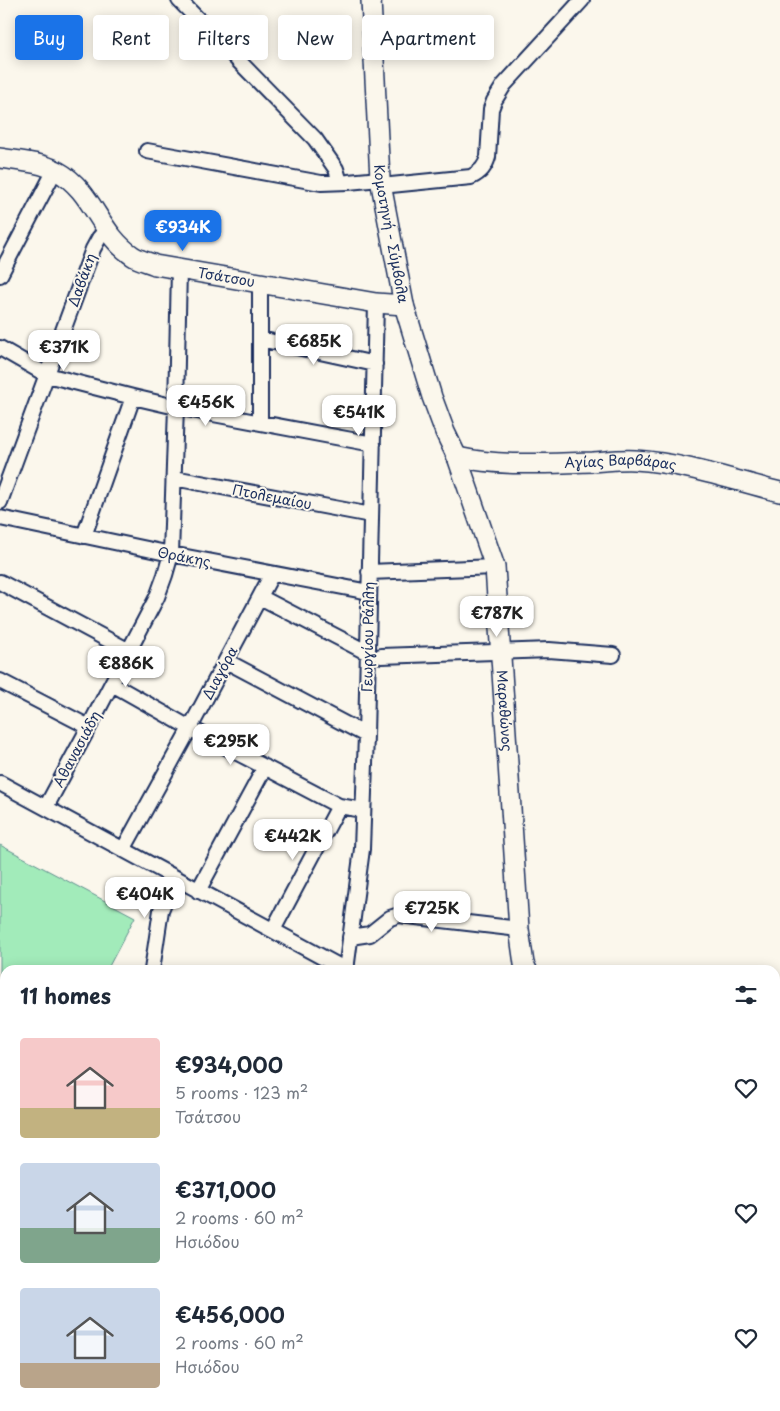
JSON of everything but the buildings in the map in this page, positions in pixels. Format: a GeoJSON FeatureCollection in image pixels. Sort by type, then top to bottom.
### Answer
{"type":"FeatureCollection","features":[{"type":"Feature","properties":{"kind":"street"},"geometry":{"type":"LineString","coordinates":[[179,0],[315,139],[336,169],[340,182]]}},
{"type":"Feature","properties":{"kind":"street","name":"Κομοτηνή - Σύμβολα"},"geometry":{"type":"LineString","coordinates":[[371,0],[381,183],[404,305],[432,397],[457,457]]}},
{"type":"Feature","properties":{"kind":"street"},"geometry":{"type":"LineString","coordinates":[[147,151],[321,183],[381,183],[471,177],[481,172],[486,164],[491,109],[498,94],[504,85],[582,0]]}},
{"type":"Feature","properties":{"kind":"street","name":"Τσάτσου"},"geometry":{"type":"LineString","coordinates":[[0,158],[55,170],[73,182],[86,196],[106,230],[120,246],[134,257],[155,265],[376,303],[404,305]]}},
{"type":"Feature","properties":{"kind":"street"},"geometry":{"type":"LineString","coordinates":[[0,275],[55,170]]}},
{"type":"Feature","properties":{"kind":"street","name":"Δαβάκη"},"geometry":{"type":"LineString","coordinates":[[0,502],[93,249],[106,230]]}},
{"type":"Feature","properties":{"kind":"street","name":"Αθανασιάδη"},"geometry":{"type":"LineString","coordinates":[[46,807],[157,597],[171,554],[179,269]]}},
{"type":"Feature","properties":{"kind":"street"},"geometry":{"type":"LineString","coordinates":[[260,283],[260,423]]}},
{"type":"Feature","properties":{"kind":"street","name":"Γεωργίου Ράλλη"},"geometry":{"type":"LineString","coordinates":[[347,965],[362,849],[366,735],[374,655],[369,592],[376,303]]}},
{"type":"Feature","properties":{"kind":"street"},"geometry":{"type":"LineString","coordinates":[[260,339],[375,364]]}},
{"type":"Feature","properties":{"kind":"street"},"geometry":{"type":"LineString","coordinates":[[0,348],[47,375],[176,407],[373,444]]}},
{"type":"Feature","properties":{"kind":"street"},"geometry":{"type":"LineString","coordinates":[[84,536],[133,397]]}},
{"type":"Feature","properties":{"kind":"street","name":"Αγίας Βαρβάρας"},"geometry":{"type":"LineString","coordinates":[[457,457],[477,462],[500,464],[632,460],[659,462],[780,492]]}},
{"type":"Feature","properties":{"kind":"street","name":"Μαραθώνος"},"geometry":{"type":"LineString","coordinates":[[457,457],[495,567],[519,929],[524,965]]}},
{"type":"Feature","properties":{"kind":"street","name":"Πτολεμαίου"},"geometry":{"type":"LineString","coordinates":[[174,478],[371,515]]}},
{"type":"Feature","properties":{"kind":"street","name":"Θράκης"},"geometry":{"type":"LineString","coordinates":[[0,518],[171,554],[369,592]]}},
{"type":"Feature","properties":{"kind":"street"},"geometry":{"type":"LineString","coordinates":[[370,572],[495,567]]}},
{"type":"Feature","properties":{"kind":"street","name":"Διαγόρα"},"geometry":{"type":"LineString","coordinates":[[123,850],[272,574]]}},
{"type":"Feature","properties":{"kind":"street"},"geometry":{"type":"LineString","coordinates":[[0,582],[129,651]]}},
{"type":"Feature","properties":{"kind":"street"},"geometry":{"type":"LineString","coordinates":[[260,597],[374,655],[549,650],[613,655]]}},
{"type":"Feature","properties":{"kind":"street"},"geometry":{"type":"LineString","coordinates":[[226,661],[366,735]]}},
{"type":"Feature","properties":{"kind":"street"},"geometry":{"type":"LineString","coordinates":[[0,681],[89,727]]}},
{"type":"Feature","properties":{"kind":"street"},"geometry":{"type":"LineString","coordinates":[[112,684],[190,728],[339,806],[363,810]]}},
{"type":"Feature","properties":{"kind":"street"},"geometry":{"type":"LineString","coordinates":[[198,891],[265,768]]}},
{"type":"Feature","properties":{"kind":"street"},"geometry":{"type":"LineString","coordinates":[[0,784],[46,807],[337,965]]}},
{"type":"Feature","properties":{"kind":"street"},"geometry":{"type":"LineString","coordinates":[[273,930],[339,806]]}},
{"type":"Feature","properties":{"kind":"street"},"geometry":{"type":"LineString","coordinates":[[153,965],[161,910],[174,878]]}},
{"type":"Feature","properties":{"kind":"street"},"geometry":{"type":"LineString","coordinates":[[350,937],[370,934],[390,918],[398,915],[519,929]]}},
{"type":"Feature","properties":{"kind":"green space"},"geometry":{"type":"Polygon","coordinates":[[[0,845],[135,917],[110,965],[0,965],[0,845]]]}}]}
